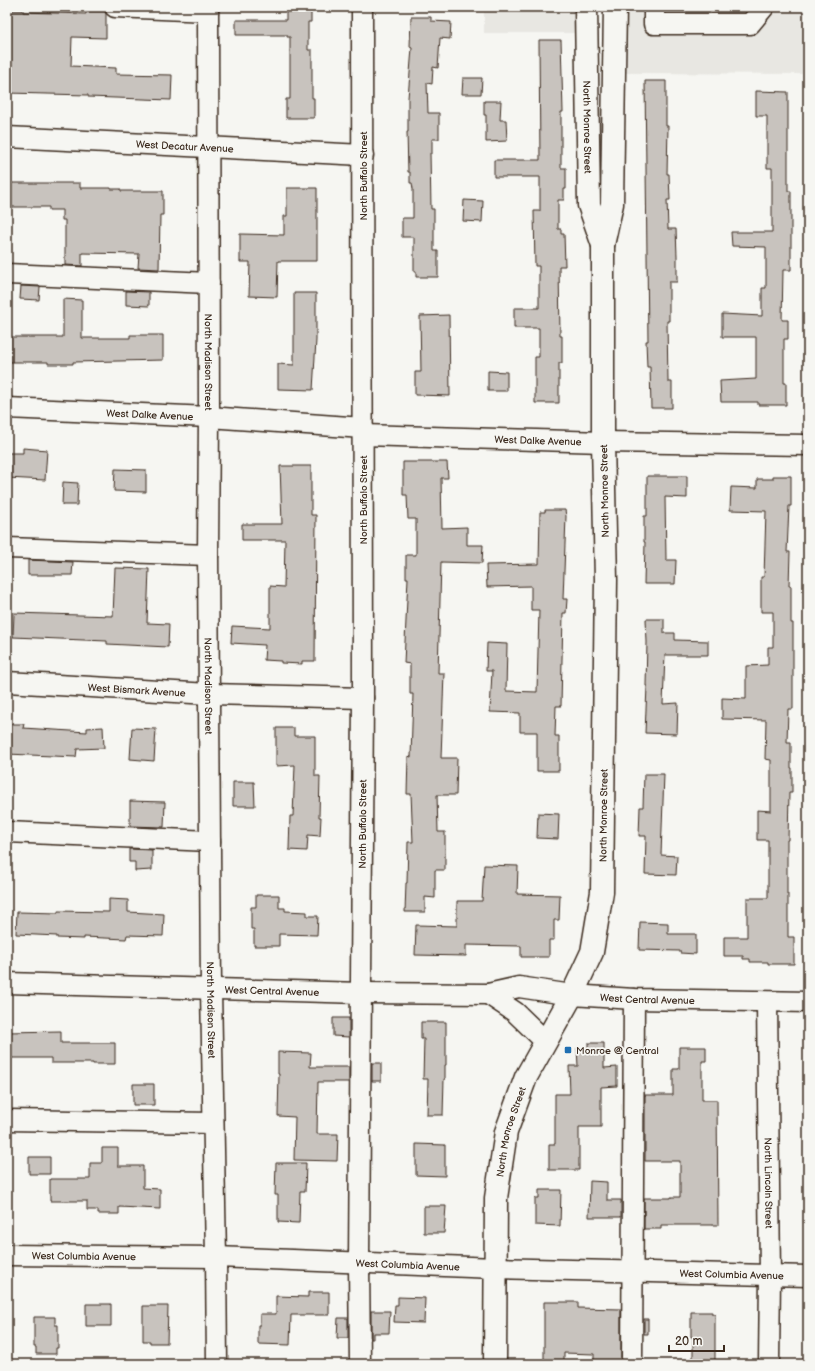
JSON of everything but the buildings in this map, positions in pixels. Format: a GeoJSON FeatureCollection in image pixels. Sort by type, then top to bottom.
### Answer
{"type":"FeatureCollection","features":[{"type":"Feature","properties":{"kind":"main road","name":"North Monroe Street"},"geometry":{"type":"LineString","coordinates":[[586,7],[589,204],[603,245]]}},
{"type":"Feature","properties":{"kind":"main road","name":"North Monroe Street"},"geometry":{"type":"LineString","coordinates":[[495,1364],[496,1198],[506,1132],[526,1077],[572,995],[592,952],[602,892],[606,580],[603,442],[603,245],[612,204],[615,7]]}},
{"type":"Feature","properties":{"kind":"street"},"geometry":{"type":"LineString","coordinates":[[115,7],[208,9]]}},
{"type":"Feature","properties":{"kind":"street","name":"North Buffalo Street"},"geometry":{"type":"LineString","coordinates":[[360,1364],[359,1263],[363,698],[362,7]]}},
{"type":"Feature","properties":{"kind":"street"},"geometry":{"type":"LineString","coordinates":[[654,7],[654,24],[750,24],[764,7]]}},
{"type":"Feature","properties":{"kind":"street","name":"North Madison Street"},"geometry":{"type":"LineString","coordinates":[[208,9],[208,555],[211,990],[216,1257],[216,1364]]}},
{"type":"Feature","properties":{"kind":"street","name":"West Decatur Avenue"},"geometry":{"type":"LineString","coordinates":[[7,137],[363,155]]}},
{"type":"Feature","properties":{"kind":"street"},"geometry":{"type":"LineString","coordinates":[[7,274],[209,283]]}},
{"type":"Feature","properties":{"kind":"street","name":"West Dalke Avenue"},"geometry":{"type":"LineString","coordinates":[[7,408],[209,417],[363,432],[603,442],[808,446]]}},
{"type":"Feature","properties":{"kind":"street"},"geometry":{"type":"LineString","coordinates":[[7,548],[208,555]]}},
{"type":"Feature","properties":{"kind":"street","name":"West Bismark Avenue"},"geometry":{"type":"LineString","coordinates":[[7,682],[209,694],[363,698]]}},
{"type":"Feature","properties":{"kind":"street"},"geometry":{"type":"LineString","coordinates":[[7,832],[210,841]]}},
{"type":"Feature","properties":{"kind":"street","name":"West Central Avenue"},"geometry":{"type":"LineString","coordinates":[[7,983],[211,990],[488,994],[519,987],[572,995],[634,999],[808,1002]]}},
{"type":"Feature","properties":{"kind":"street"},"geometry":{"type":"LineString","coordinates":[[488,994],[515,1012],[546,1042]]}},
{"type":"Feature","properties":{"kind":"street"},"geometry":{"type":"LineString","coordinates":[[632,1364],[634,999]]}},
{"type":"Feature","properties":{"kind":"street","name":"North Lincoln Street"},"geometry":{"type":"LineString","coordinates":[[767,1002],[770,1275],[769,1364]]}},
{"type":"Feature","properties":{"kind":"street"},"geometry":{"type":"LineString","coordinates":[[7,1120],[213,1123]]}},
{"type":"Feature","properties":{"kind":"street","name":"West Columbia Avenue"},"geometry":{"type":"LineString","coordinates":[[7,1255],[216,1257],[495,1268],[808,1276]]}},
{"type":"Feature","properties":{"kind":"shaded area"},"geometry":{"type":"Polygon","coordinates":[[[375,7],[578,7],[579,33],[484,33],[484,12],[375,9],[375,7]]]}},
{"type":"Feature","properties":{"kind":"shaded area"},"geometry":{"type":"Polygon","coordinates":[[[626,7],[808,7],[808,74],[626,73],[626,7]]]}},
{"type":"Feature","properties":{"kind":"place","name":"Monroe @ Central"},"geometry":{"type":"Point","coordinates":[568,1050]}}]}
